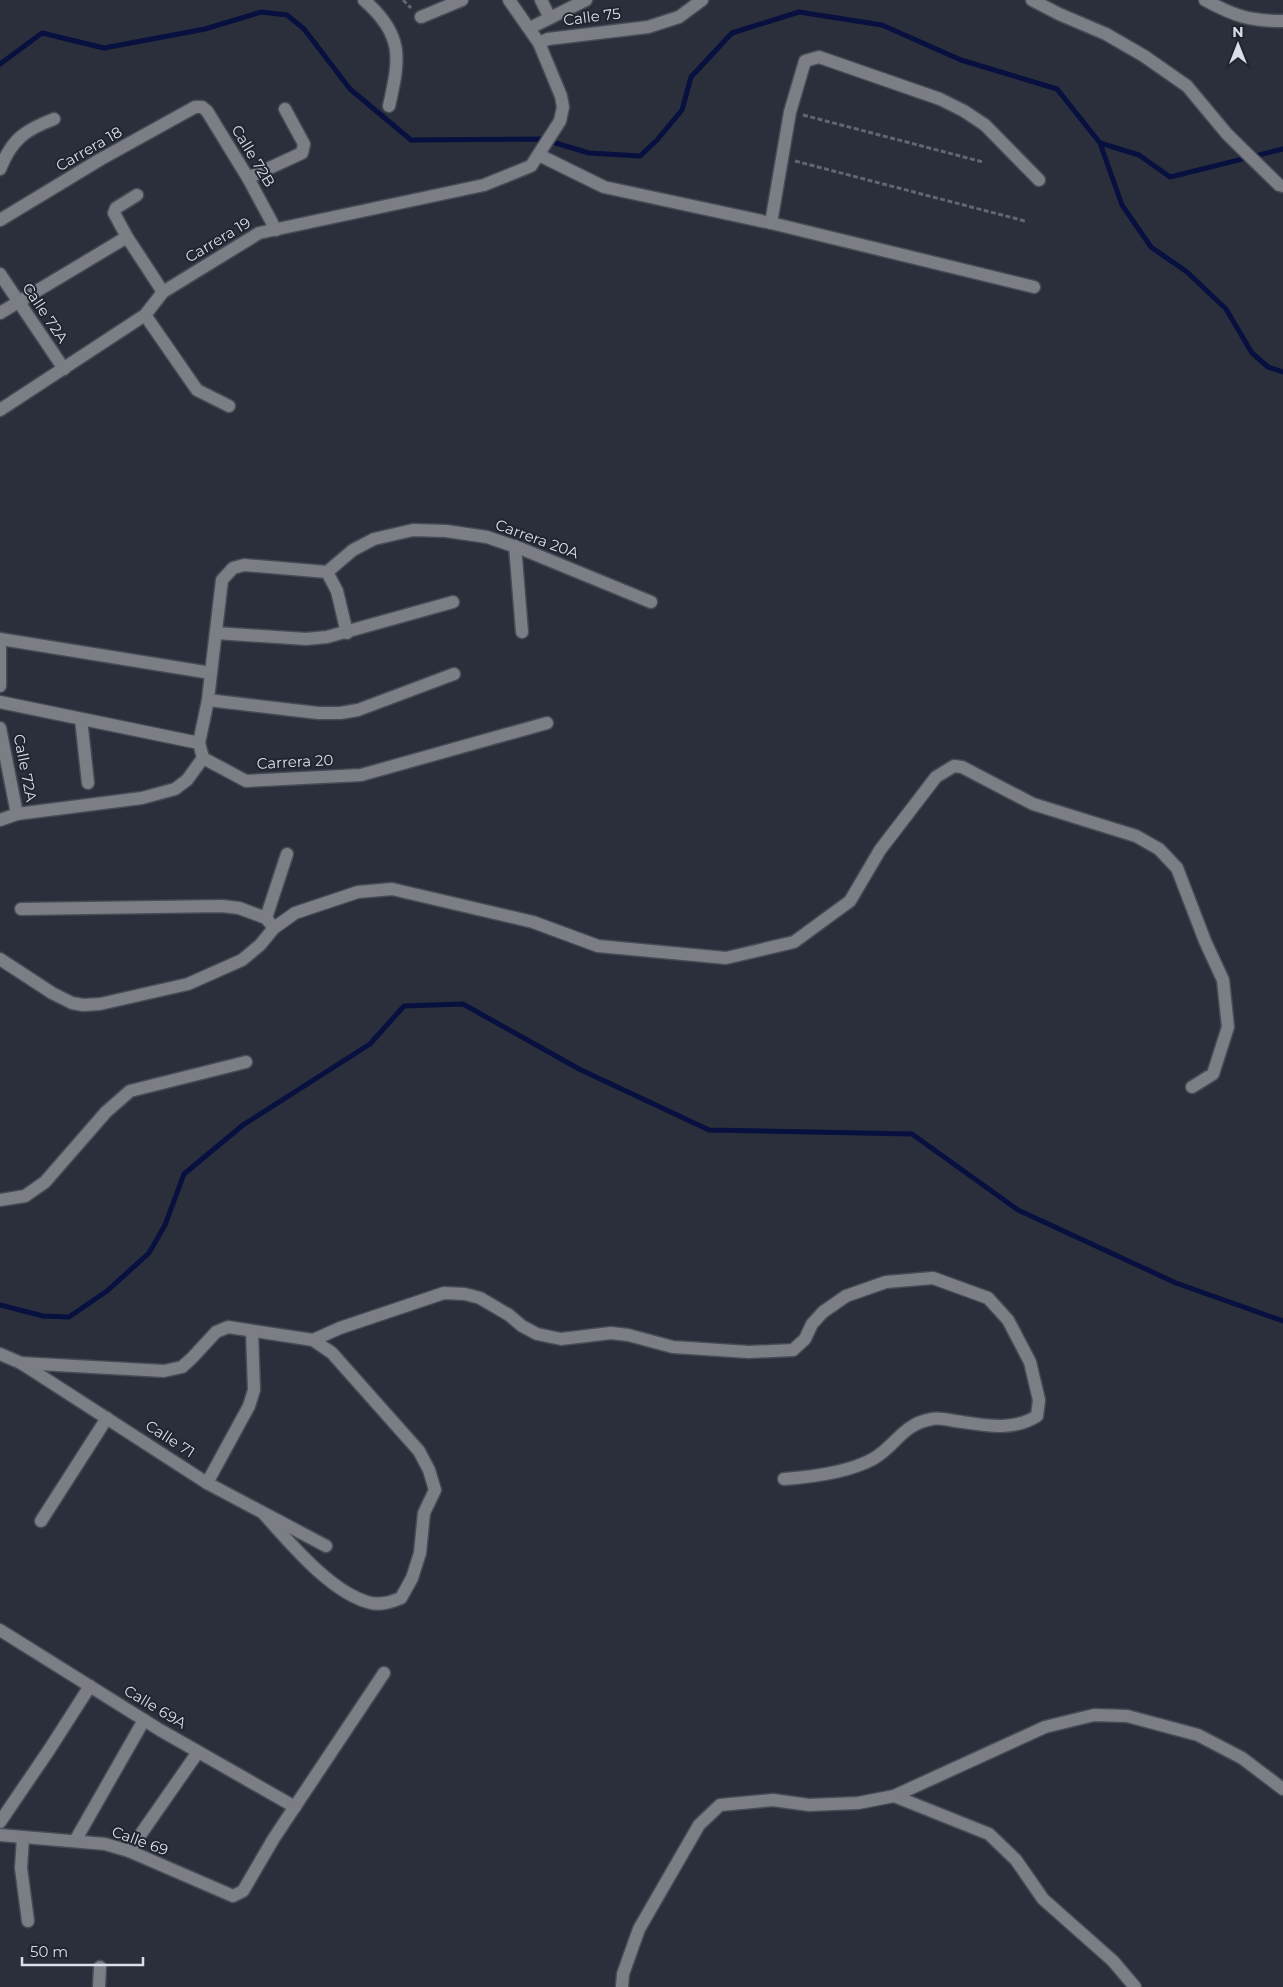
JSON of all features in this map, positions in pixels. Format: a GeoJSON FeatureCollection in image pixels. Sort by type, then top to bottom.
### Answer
{"type":"FeatureCollection","features":[{"type":"Feature","properties":{"kind":"street"},"geometry":{"type":"LineString","coordinates":[[364,0],[386,22],[393,34],[397,66],[389,106]]}},
{"type":"Feature","properties":{"kind":"street"},"geometry":{"type":"LineString","coordinates":[[421,17],[462,0]]}},
{"type":"Feature","properties":{"kind":"street"},"geometry":{"type":"LineString","coordinates":[[509,0],[539,43],[561,96],[563,107],[560,121],[540,154],[604,187],[771,224],[1034,287]]}},
{"type":"Feature","properties":{"kind":"street"},"geometry":{"type":"LineString","coordinates":[[541,0],[550,18]]}},
{"type":"Feature","properties":{"kind":"street"},"geometry":{"type":"LineString","coordinates":[[530,28],[586,0]]}},
{"type":"Feature","properties":{"kind":"street","name":"Calle 75"},"geometry":{"type":"LineString","coordinates":[[539,43],[548,39],[648,27],[679,17],[702,0]]}},
{"type":"Feature","properties":{"kind":"street"},"geometry":{"type":"LineString","coordinates":[[1032,0],[1106,34],[1144,56],[1188,86],[1227,134],[1278,185],[1283,186]]}},
{"type":"Feature","properties":{"kind":"street"},"geometry":{"type":"LineString","coordinates":[[1205,0],[1230,14],[1259,21],[1283,21]]}},
{"type":"Feature","properties":{"kind":"street"},"geometry":{"type":"LineString","coordinates":[[771,224],[790,112],[805,61],[819,57],[940,99],[964,111],[985,125],[1039,180]]}},
{"type":"Feature","properties":{"kind":"street","name":"Calle 72B"},"geometry":{"type":"LineString","coordinates":[[195,107],[202,107],[207,111],[248,178],[276,230]]}},
{"type":"Feature","properties":{"kind":"street","name":"Carrera 18"},"geometry":{"type":"LineString","coordinates":[[0,220],[101,159],[195,107]]}},
{"type":"Feature","properties":{"kind":"street"},"geometry":{"type":"LineString","coordinates":[[248,178],[302,153],[304,144],[285,109]]}},
{"type":"Feature","properties":{"kind":"street"},"geometry":{"type":"LineString","coordinates":[[0,169],[7,152],[18,138],[33,127],[54,119]]}},
{"type":"Feature","properties":{"kind":"street","name":"Carrera 19"},"geometry":{"type":"LineString","coordinates":[[0,410],[145,315],[163,292],[258,232],[276,230],[484,185],[531,166],[540,154]]}},
{"type":"Feature","properties":{"kind":"street"},"geometry":{"type":"LineString","coordinates":[[137,195],[114,210],[127,237],[163,292]]}},
{"type":"Feature","properties":{"kind":"street"},"geometry":{"type":"LineString","coordinates":[[0,313],[127,237]]}},
{"type":"Feature","properties":{"kind":"street","name":"Calle 72A"},"geometry":{"type":"LineString","coordinates":[[0,274],[64,369]]}},
{"type":"Feature","properties":{"kind":"street"},"geometry":{"type":"LineString","coordinates":[[145,315],[197,390],[229,406]]}},
{"type":"Feature","properties":{"kind":"street","name":"Carrera 20A"},"geometry":{"type":"LineString","coordinates":[[327,572],[353,550],[374,540],[413,530],[446,531],[487,537],[515,546],[651,602]]}},
{"type":"Feature","properties":{"kind":"street"},"geometry":{"type":"LineString","coordinates":[[515,546],[522,632]]}},
{"type":"Feature","properties":{"kind":"street"},"geometry":{"type":"LineString","coordinates":[[0,820],[17,814],[142,798],[175,789],[187,780],[203,758],[199,743],[208,700],[222,580],[233,568],[244,565],[327,572],[337,591],[347,633]]}},
{"type":"Feature","properties":{"kind":"street"},"geometry":{"type":"LineString","coordinates":[[216,633],[306,639],[327,637],[453,602]]}},
{"type":"Feature","properties":{"kind":"street"},"geometry":{"type":"LineString","coordinates":[[0,638],[211,673]]}},
{"type":"Feature","properties":{"kind":"street"},"geometry":{"type":"LineString","coordinates":[[0,648],[0,686]]}},
{"type":"Feature","properties":{"kind":"street"},"geometry":{"type":"LineString","coordinates":[[208,700],[318,713],[340,713],[358,710],[454,674]]}},
{"type":"Feature","properties":{"kind":"street"},"geometry":{"type":"LineString","coordinates":[[0,702],[199,743]]}},
{"type":"Feature","properties":{"kind":"street"},"geometry":{"type":"LineString","coordinates":[[80,718],[88,783]]}},
{"type":"Feature","properties":{"kind":"street","name":"Carrera 20"},"geometry":{"type":"LineString","coordinates":[[203,758],[246,781],[361,775],[547,723]]}},
{"type":"Feature","properties":{"kind":"street","name":"Calle 72A"},"geometry":{"type":"LineString","coordinates":[[0,728],[17,814]]}},
{"type":"Feature","properties":{"kind":"street"},"geometry":{"type":"LineString","coordinates":[[0,959],[52,993],[72,1003],[83,1005],[100,1004],[188,984],[242,960],[260,945],[274,928],[295,913],[358,892],[392,889],[534,922],[598,946],[726,958],[794,942],[850,901],[880,850],[936,777],[954,766],[962,767],[1033,804],[1136,836],[1159,849],[1177,868],[1205,941],[1223,980],[1228,1027],[1213,1074],[1192,1087]]}},
{"type":"Feature","properties":{"kind":"street"},"geometry":{"type":"LineString","coordinates":[[266,918],[287,854]]}},
{"type":"Feature","properties":{"kind":"street"},"geometry":{"type":"LineString","coordinates":[[21,909],[222,906],[239,908],[266,918],[274,928]]}},
{"type":"Feature","properties":{"kind":"street"},"geometry":{"type":"LineString","coordinates":[[0,1200],[25,1196],[45,1182],[106,1112],[130,1091],[246,1062]]}},
{"type":"Feature","properties":{"kind":"street"},"geometry":{"type":"LineString","coordinates":[[313,1340],[340,1328],[444,1293],[466,1294],[480,1298],[509,1315],[522,1326],[538,1334],[560,1338],[611,1334],[628,1335],[674,1347],[749,1352],[793,1350],[806,1338],[812,1324],[823,1312],[846,1296],[886,1282],[917,1278],[933,1278],[988,1298],[1008,1320],[1030,1362],[1039,1400],[1037,1416],[1026,1423],[1002,1427],[934,1418],[919,1422],[902,1432],[873,1459],[825,1474],[784,1479]]}},
{"type":"Feature","properties":{"kind":"street"},"geometry":{"type":"LineString","coordinates":[[21,1362],[164,1371],[182,1366],[216,1332],[228,1327],[313,1340],[332,1354],[350,1372],[419,1451],[429,1470],[435,1490],[424,1512],[420,1553],[412,1578],[402,1598],[385,1604],[371,1603],[343,1589],[299,1554],[264,1514]]}},
{"type":"Feature","properties":{"kind":"street"},"geometry":{"type":"LineString","coordinates":[[207,1483],[249,1406],[254,1390],[252,1330]]}},
{"type":"Feature","properties":{"kind":"street","name":"Calle 71"},"geometry":{"type":"LineString","coordinates":[[0,1354],[21,1362],[207,1483],[326,1546]]}},
{"type":"Feature","properties":{"kind":"street"},"geometry":{"type":"LineString","coordinates":[[41,1521],[107,1418]]}},
{"type":"Feature","properties":{"kind":"street","name":"Calle 69A"},"geometry":{"type":"LineString","coordinates":[[0,1630],[144,1720],[295,1807]]}},
{"type":"Feature","properties":{"kind":"street"},"geometry":{"type":"LineString","coordinates":[[295,1807],[384,1674]]}},
{"type":"Feature","properties":{"kind":"street"},"geometry":{"type":"LineString","coordinates":[[0,1822],[50,1750],[90,1686]]}},
{"type":"Feature","properties":{"kind":"street"},"geometry":{"type":"LineString","coordinates":[[622,1987],[623,1974],[639,1929],[699,1825],[720,1805],[773,1800],[809,1804],[858,1803],[894,1796],[1045,1727],[1094,1715],[1127,1716],[1198,1735],[1242,1758],[1283,1790]]}},
{"type":"Feature","properties":{"kind":"street"},"geometry":{"type":"LineString","coordinates":[[75,1841],[144,1720]]}},
{"type":"Feature","properties":{"kind":"street"},"geometry":{"type":"LineString","coordinates":[[129,1852],[198,1752]]}},
{"type":"Feature","properties":{"kind":"street"},"geometry":{"type":"LineString","coordinates":[[894,1796],[989,1834],[1016,1860],[1043,1899],[1113,1961],[1135,1987]]}},
{"type":"Feature","properties":{"kind":"street","name":"Calle 69"},"geometry":{"type":"LineString","coordinates":[[0,1835],[105,1844],[129,1852],[233,1896],[243,1891],[295,1807]]}},
{"type":"Feature","properties":{"kind":"street"},"geometry":{"type":"LineString","coordinates":[[23,1837],[20,1868],[28,1921]]}},
{"type":"Feature","properties":{"kind":"street"},"geometry":{"type":"LineString","coordinates":[[99,1987],[100,1966]]}},
{"type":"Feature","properties":{"kind":"path"},"geometry":{"type":"LineString","coordinates":[[790,112],[983,162]]}},
{"type":"Feature","properties":{"kind":"path"},"geometry":{"type":"LineString","coordinates":[[782,157],[1025,221]]}},
{"type":"Feature","properties":{"kind":"waterway"},"geometry":{"type":"LineString","coordinates":[[0,64],[42,33],[104,48],[205,29],[261,12],[287,15],[304,29],[350,89],[411,140],[542,139],[589,153],[640,156],[657,140],[682,110],[691,77],[732,33],[799,12],[882,25],[961,60],[1057,89],[1100,143],[1139,155],[1170,177],[1283,149]]}},
{"type":"Feature","properties":{"kind":"waterway"},"geometry":{"type":"LineString","coordinates":[[1100,143],[1122,205],[1151,247],[1187,272],[1226,309],[1252,353],[1268,367],[1283,372]]}},
{"type":"Feature","properties":{"kind":"waterway"},"geometry":{"type":"LineString","coordinates":[[0,1305],[43,1316],[69,1317],[107,1291],[149,1253],[165,1225],[184,1174],[243,1125],[370,1044],[404,1006],[463,1004],[579,1069],[709,1130],[912,1134],[1018,1210],[1176,1283],[1283,1321]]}}]}
